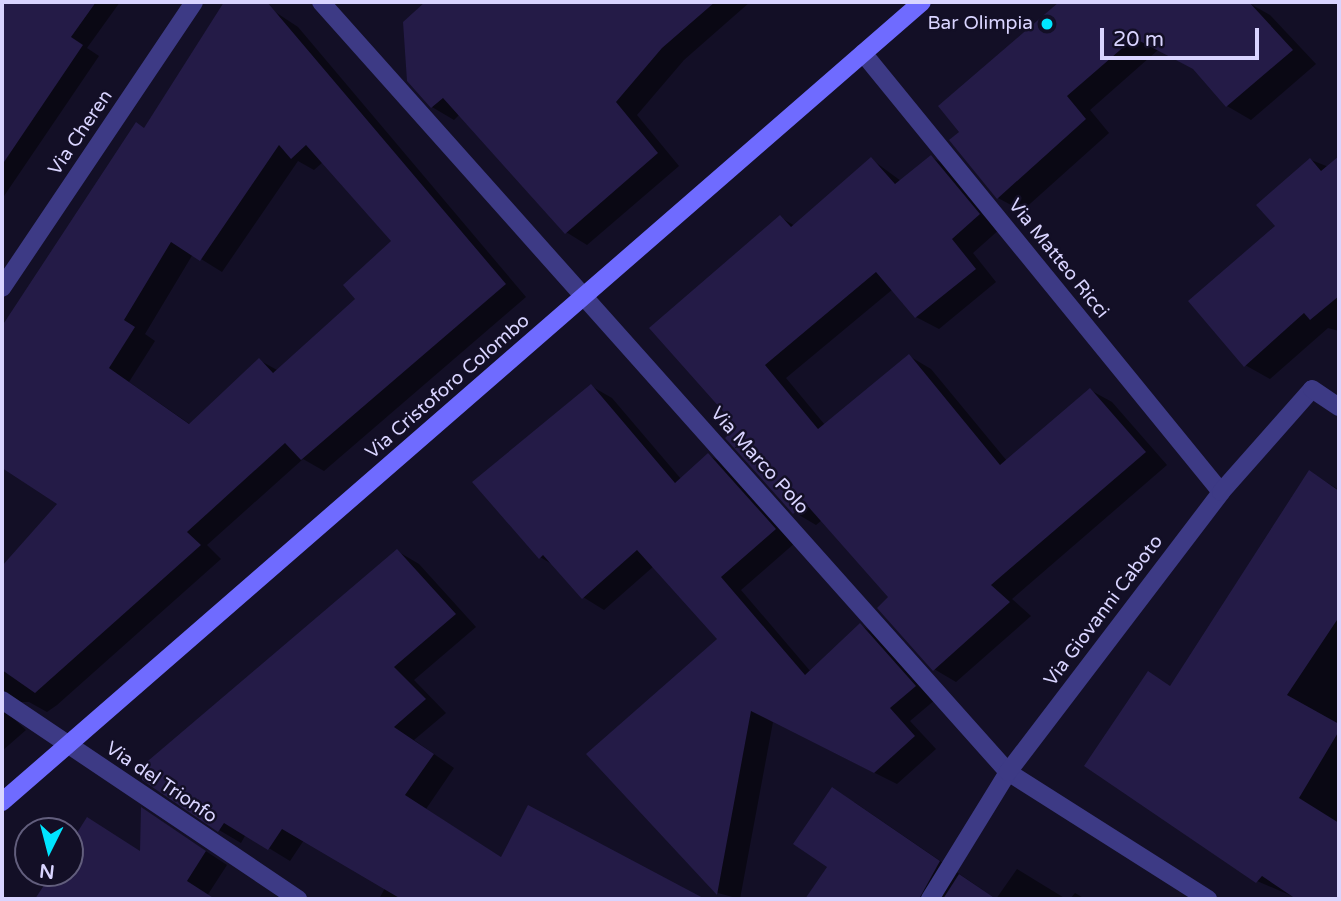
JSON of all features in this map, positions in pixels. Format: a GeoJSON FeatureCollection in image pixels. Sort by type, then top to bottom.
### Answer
{"type":"FeatureCollection","features":[{"type":"Feature","properties":{"kind":"street","name":"Via Cheren"},"geometry":{"type":"LineString","coordinates":[[2,288],[194,2]]}},
{"type":"Feature","properties":{"kind":"street","name":"Via Marco Polo"},"geometry":{"type":"LineString","coordinates":[[321,2],[1008,772],[1208,899]]}},
{"type":"Feature","properties":{"kind":"street","name":"Via Cristoforo Colombo"},"geometry":{"type":"LineString","coordinates":[[2,802],[922,2]]}},
{"type":"Feature","properties":{"kind":"street","name":"Via Matteo Ricci"},"geometry":{"type":"LineString","coordinates":[[863,53],[1221,492]]}},
{"type":"Feature","properties":{"kind":"street","name":"Via Giovanni Caboto"},"geometry":{"type":"LineString","coordinates":[[930,899],[1008,772],[1221,492],[1312,389],[1339,407]]}},
{"type":"Feature","properties":{"kind":"street","name":"Via del Trionfo"},"geometry":{"type":"LineString","coordinates":[[2,701],[298,899]]}},
{"type":"Feature","properties":{"kind":"building"},"geometry":{"type":"Polygon","coordinates":[[[2,2],[96,2],[71,37],[83,45],[2,165],[2,2]]]}},
{"type":"Feature","properties":{"kind":"building"},"geometry":{"type":"Polygon","coordinates":[[[224,2],[267,2],[506,284],[301,460],[285,443],[187,532],[201,545],[35,693],[2,670],[2,566],[57,504],[2,468],[2,326],[136,122],[144,128],[224,2]],[[279,145],[200,261],[171,242],[124,320],[135,327],[109,368],[189,424],[259,358],[273,373],[355,299],[343,285],[391,241],[306,145],[291,159],[279,145]]]}},
{"type":"Feature","properties":{"kind":"building"},"geometry":{"type":"Polygon","coordinates":[[[425,2],[715,2],[662,48],[616,102],[658,153],[565,234],[443,98],[431,108],[407,81],[403,22],[425,2]]]}},
{"type":"Feature","properties":{"kind":"building"},"geometry":{"type":"Polygon","coordinates":[[[1059,2],[1249,2],[1293,50],[1226,107],[1193,69],[1134,38],[1067,96],[1086,119],[997,199],[949,140],[959,132],[938,106],[1059,2]]]}},
{"type":"Feature","properties":{"kind":"building"},"geometry":{"type":"Polygon","coordinates":[[[931,155],[980,214],[952,239],[976,269],[915,318],[876,272],[765,365],[818,429],[909,354],[1000,465],[1090,388],[1146,452],[991,585],[1010,602],[933,671],[877,608],[888,597],[805,503],[793,514],[725,438],[737,427],[649,328],[780,215],[791,227],[871,157],[895,184],[931,155]]]}},
{"type":"Feature","properties":{"kind":"building"},"geometry":{"type":"Polygon","coordinates":[[[1339,156],[1339,296],[1310,320],[1304,313],[1244,367],[1188,301],[1275,226],[1256,205],[1310,158],[1321,171],[1339,156]]]}},
{"type":"Feature","properties":{"kind":"building"},"geometry":{"type":"Polygon","coordinates":[[[591,384],[675,483],[708,453],[776,529],[721,577],[805,675],[860,623],[916,686],[890,708],[915,736],[874,773],[751,711],[717,895],[586,754],[717,639],[637,550],[582,599],[543,555],[539,559],[472,482],[591,384]]]}},
{"type":"Feature","properties":{"kind":"building"},"geometry":{"type":"Polygon","coordinates":[[[1309,470],[1339,491],[1339,617],[1287,695],[1339,724],[1339,731],[1299,798],[1339,823],[1339,899],[1296,899],[1262,876],[1256,883],[1084,766],[1148,671],[1170,686],[1309,470]]]}},
{"type":"Feature","properties":{"kind":"building"},"geometry":{"type":"Polygon","coordinates":[[[397,549],[456,614],[394,667],[426,699],[394,727],[434,754],[405,795],[501,857],[528,805],[705,899],[401,899],[282,829],[268,850],[224,823],[218,832],[142,780],[142,766],[397,549]]]}},
{"type":"Feature","properties":{"kind":"building"},"geometry":{"type":"Polygon","coordinates":[[[832,787],[940,861],[919,899],[805,899],[827,867],[793,844],[832,787]]]}},
{"type":"Feature","properties":{"kind":"building"},"geometry":{"type":"Polygon","coordinates":[[[141,807],[206,851],[187,881],[215,899],[35,899],[43,887],[84,887],[84,822],[87,817],[140,851],[141,807]]]}},
{"type":"Feature","properties":{"kind":"building"},"geometry":{"type":"Polygon","coordinates":[[[959,874],[996,899],[943,899],[959,874]]]}},
{"type":"Feature","properties":{"kind":"place","name":"Bar Olimpia"},"geometry":{"type":"Point","coordinates":[1047,24]}}]}
